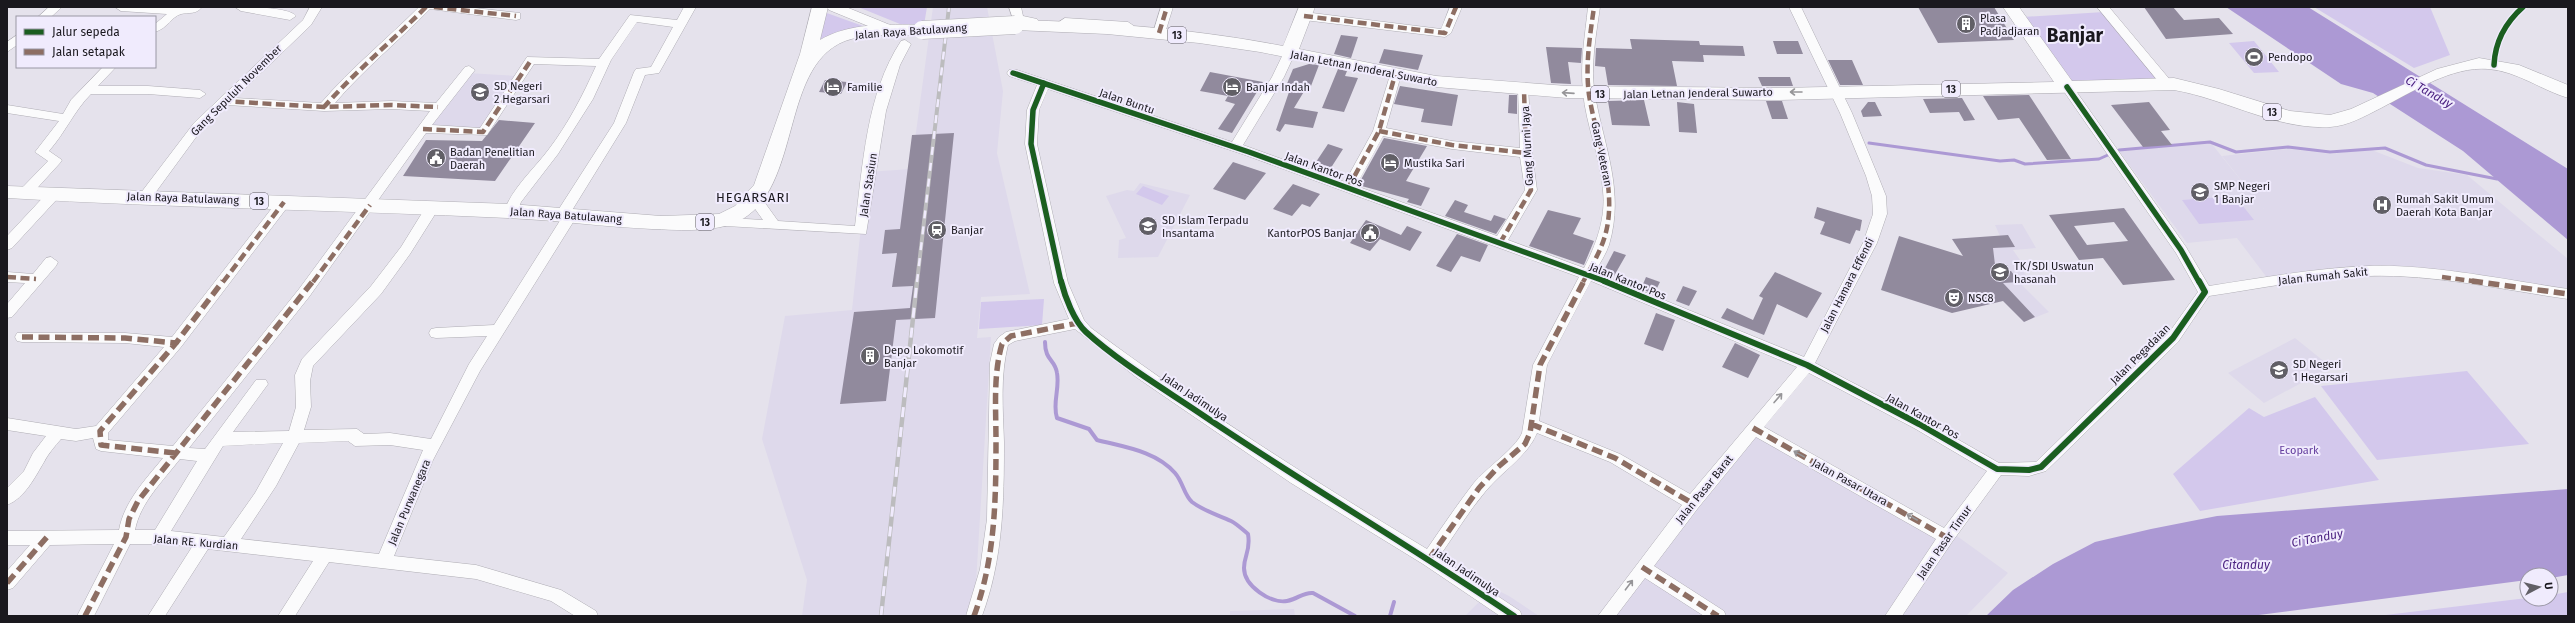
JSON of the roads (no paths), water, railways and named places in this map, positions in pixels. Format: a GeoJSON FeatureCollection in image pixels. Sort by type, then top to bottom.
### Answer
{"type":"FeatureCollection","features":[{"type":"Feature","properties":{"kind":"highway"},"geometry":{"type":"LineString","coordinates":[[803,69],[820,7]]}},
{"type":"Feature","properties":{"kind":"highway"},"geometry":{"type":"LineString","coordinates":[[2011,7],[2067,87]]}},
{"type":"Feature","properties":{"kind":"highway"},"geometry":{"type":"LineString","coordinates":[[1289,53],[1306,11]]}},
{"type":"Feature","properties":{"kind":"highway","name":"Jalan Raya Batulawang"},"geometry":{"type":"LineString","coordinates":[[16,192],[511,211],[713,222],[738,213],[755,200],[765,180],[803,69],[826,44],[841,37],[858,33],[900,38],[922,30],[1015,25]]}},
{"type":"Feature","properties":{"kind":"highway","name":"Jalan Letnan Jenderal Suwarto"},"geometry":{"type":"LineString","coordinates":[[1015,25],[1095,27],[1156,32],[1289,53],[1395,75],[1459,86],[1589,94],[1835,92]]}},
{"type":"Feature","properties":{"kind":"highway","name":"13"},"geometry":{"type":"LineString","coordinates":[[1835,92],[2067,87],[2162,82],[2206,90],[2261,110],[2296,119],[2330,121],[2352,116],[2449,71],[2479,63],[2494,65],[2528,75],[2568,92]]}},
{"type":"Feature","properties":{"kind":"main road"},"geometry":{"type":"LineString","coordinates":[[834,7],[900,38]]}},
{"type":"Feature","properties":{"kind":"street"},"geometry":{"type":"LineString","coordinates":[[45,16],[56,7]]}},
{"type":"Feature","properties":{"kind":"street"},"geometry":{"type":"LineString","coordinates":[[120,7],[178,11],[196,7]]}},
{"type":"Feature","properties":{"kind":"street"},"geometry":{"type":"LineString","coordinates":[[241,7],[290,16]]}},
{"type":"Feature","properties":{"kind":"street","name":"Gang Sepuluh November"},"geometry":{"type":"LineString","coordinates":[[145,197],[185,141],[222,101],[307,22],[316,7]]}},
{"type":"Feature","properties":{"kind":"street"},"geometry":{"type":"LineString","coordinates":[[324,107],[352,75],[386,47],[426,7]]}},
{"type":"Feature","properties":{"kind":"street"},"geometry":{"type":"LineString","coordinates":[[434,7],[516,16]]}},
{"type":"Feature","properties":{"kind":"street"},"geometry":{"type":"LineString","coordinates":[[511,211],[516,200],[554,151],[587,99],[603,63],[634,18],[644,7]]}},
{"type":"Feature","properties":{"kind":"street"},"geometry":{"type":"LineString","coordinates":[[634,18],[680,24],[690,7]]}},
{"type":"Feature","properties":{"kind":"street"},"geometry":{"type":"LineString","coordinates":[[1015,7],[1016,16],[1025,22],[1126,26],[1156,32],[1167,7]]}},
{"type":"Feature","properties":{"kind":"street"},"geometry":{"type":"LineString","coordinates":[[1306,11],[1444,33],[1456,7]]}},
{"type":"Feature","properties":{"kind":"street","name":"Gang Veteran"},"geometry":{"type":"LineString","coordinates":[[1429,559],[1479,488],[1498,467],[1525,444],[1540,365],[1602,246],[1607,225],[1610,192],[1589,94],[1587,62],[1594,7]]}},
{"type":"Feature","properties":{"kind":"street","name":"Jalan Hamara Effendi"},"geometry":{"type":"LineString","coordinates":[[1795,7],[1872,176],[1878,196],[1880,214],[1870,243],[1848,281],[1807,366]]}},
{"type":"Feature","properties":{"kind":"street"},"geometry":{"type":"LineString","coordinates":[[2103,7],[2162,82]]}},
{"type":"Feature","properties":{"kind":"street"},"geometry":{"type":"LineString","coordinates":[[156,28],[164,24],[178,11]]}},
{"type":"Feature","properties":{"kind":"street","name":"Jalan Purwanegara"},"geometry":{"type":"LineString","coordinates":[[590,616],[555,595],[476,572],[384,561],[427,457],[435,446],[474,368],[620,123],[640,72],[655,70],[680,24]]}},
{"type":"Feature","properties":{"kind":"street","name":"Jalan Stasiun"},"geometry":{"type":"LineString","coordinates":[[713,222],[861,231],[884,94],[900,38]]}},
{"type":"Feature","properties":{"kind":"street"},"geometry":{"type":"LineString","coordinates":[[7,48],[16,41]]}},
{"type":"Feature","properties":{"kind":"street"},"geometry":{"type":"LineString","coordinates":[[1235,148],[1278,77],[1289,53]]}},
{"type":"Feature","properties":{"kind":"street"},"geometry":{"type":"LineString","coordinates":[[423,129],[483,132],[531,60],[603,63]]}},
{"type":"Feature","properties":{"kind":"street"},"geometry":{"type":"LineString","coordinates":[[16,192],[56,160],[41,152],[58,133],[65,118],[75,103],[109,68]]}},
{"type":"Feature","properties":{"kind":"street"},"geometry":{"type":"LineString","coordinates":[[85,616],[126,537],[129,519],[138,501],[303,295],[370,205],[438,107],[469,70]]}},
{"type":"Feature","properties":{"kind":"street","name":"Jalan Buntu"},"geometry":{"type":"LineString","coordinates":[[1014,73],[1235,148]]}},
{"type":"Feature","properties":{"kind":"street"},"geometry":{"type":"LineString","coordinates":[[1348,188],[1379,131],[1395,75]]}},
{"type":"Feature","properties":{"kind":"street","name":"Jalan Jadimulya"},"geometry":{"type":"LineString","coordinates":[[1044,83],[1033,110],[1031,144],[1061,283],[1078,323],[1086,332],[1135,368],[1290,474],[1429,559],[1514,616]]}},
{"type":"Feature","properties":{"kind":"street"},"geometry":{"type":"LineString","coordinates":[[2067,87],[2181,250],[2205,292]]}},
{"type":"Feature","properties":{"kind":"street"},"geometry":{"type":"LineString","coordinates":[[89,90],[148,90],[200,94]]}},
{"type":"Feature","properties":{"kind":"street","name":"Gang Murni Jaya"},"geometry":{"type":"LineString","coordinates":[[1500,243],[1531,190],[1526,153],[1524,90]]}},
{"type":"Feature","properties":{"kind":"street"},"geometry":{"type":"LineString","coordinates":[[222,101],[324,107],[391,105],[438,107]]}},
{"type":"Feature","properties":{"kind":"street"},"geometry":{"type":"LineString","coordinates":[[7,109],[65,118]]}},
{"type":"Feature","properties":{"kind":"street"},"geometry":{"type":"LineString","coordinates":[[1379,131],[1452,145],[1526,153]]}},
{"type":"Feature","properties":{"kind":"street","name":"Jalan Kantor Pos"},"geometry":{"type":"LineString","coordinates":[[1235,148],[1587,274],[1807,366],[1919,424],[1998,469]]}},
{"type":"Feature","properties":{"kind":"street"},"geometry":{"type":"LineString","coordinates":[[7,245],[54,194]]}},
{"type":"Feature","properties":{"kind":"street"},"geometry":{"type":"LineString","coordinates":[[755,200],[774,226]]}},
{"type":"Feature","properties":{"kind":"street"},"geometry":{"type":"LineString","coordinates":[[7,424],[56,433],[85,436],[100,431],[176,343],[284,202]]}},
{"type":"Feature","properties":{"kind":"street"},"geometry":{"type":"LineString","coordinates":[[228,544],[274,476],[294,436],[303,412],[302,374],[306,364],[323,344],[352,317],[383,281],[418,233],[432,208]]}},
{"type":"Feature","properties":{"kind":"street"},"geometry":{"type":"LineString","coordinates":[[7,313],[51,262]]}},
{"type":"Feature","properties":{"kind":"street","name":"Jalan Rumah Sakit"},"geometry":{"type":"LineString","coordinates":[[2205,292],[2303,277],[2369,271],[2442,277],[2568,294]]}},
{"type":"Feature","properties":{"kind":"street"},"geometry":{"type":"LineString","coordinates":[[7,277],[36,279]]}},
{"type":"Feature","properties":{"kind":"street","name":"Jalan Pegadaian"},"geometry":{"type":"LineString","coordinates":[[1998,469],[2029,470],[2041,467],[2136,372],[2173,338],[2205,292]]}},
{"type":"Feature","properties":{"kind":"street"},"geometry":{"type":"LineString","coordinates":[[974,616],[987,580],[993,522],[996,476],[997,381],[1001,346],[1004,340],[1011,336],[1078,323]]}},
{"type":"Feature","properties":{"kind":"street"},"geometry":{"type":"LineString","coordinates":[[436,333],[498,330]]}},
{"type":"Feature","properties":{"kind":"street"},"geometry":{"type":"LineString","coordinates":[[22,337],[125,338],[176,343]]}},
{"type":"Feature","properties":{"kind":"street","name":"Jalan Pasar Barat"},"geometry":{"type":"LineString","coordinates":[[1606,616],[1692,503],[1753,428],[1807,366]]}},
{"type":"Feature","properties":{"kind":"street"},"geometry":{"type":"LineString","coordinates":[[158,537],[218,441],[261,384]]}},
{"type":"Feature","properties":{"kind":"street"},"geometry":{"type":"LineString","coordinates":[[1530,424],[1615,458],[1692,503]]}},
{"type":"Feature","properties":{"kind":"street","name":"Jalan Pasar Utara"},"geometry":{"type":"LineString","coordinates":[[1753,428],[1946,537]]}},
{"type":"Feature","properties":{"kind":"street"},"geometry":{"type":"LineString","coordinates":[[100,431],[101,445],[208,456]]}},
{"type":"Feature","properties":{"kind":"street"},"geometry":{"type":"LineString","coordinates":[[7,498],[30,475],[38,457],[56,433]]}},
{"type":"Feature","properties":{"kind":"street"},"geometry":{"type":"LineString","coordinates":[[218,441],[232,438],[294,436],[390,439],[435,446]]}},
{"type":"Feature","properties":{"kind":"street","name":"Jalan Pasar Timur"},"geometry":{"type":"LineString","coordinates":[[1893,616],[1946,537],[1998,469]]}},
{"type":"Feature","properties":{"kind":"street"},"geometry":{"type":"LineString","coordinates":[[7,583],[47,537]]}},
{"type":"Feature","properties":{"kind":"street","name":"Jalan RE. Kurdian"},"geometry":{"type":"LineString","coordinates":[[7,538],[158,537],[384,561]]}},
{"type":"Feature","properties":{"kind":"street"},"geometry":{"type":"LineString","coordinates":[[156,616],[204,542]]}},
{"type":"Feature","properties":{"kind":"street"},"geometry":{"type":"LineString","coordinates":[[286,616],[325,555]]}},
{"type":"Feature","properties":{"kind":"street"},"geometry":{"type":"LineString","coordinates":[[1642,567],[1718,616]]}},
{"type":"Feature","properties":{"kind":"water","name":"Ci Tanduy"},"geometry":{"type":"Polygon","coordinates":[[[2226,7],[2308,7],[2568,169],[2568,240],[2463,151],[2373,93],[2341,84],[2226,7]]]}},
{"type":"Feature","properties":{"kind":"water","name":"Citanduy"},"geometry":{"type":"Polygon","coordinates":[[[2568,489],[2568,575],[2559,577],[2559,567],[2519,567],[2519,581],[2251,616],[1986,616],[2013,590],[2053,564],[2095,542],[2217,516],[2568,489]]]}},
{"type":"Feature","properties":{"kind":"waterway"},"geometry":{"type":"LineString","coordinates":[[1869,143],[2000,161],[2014,160],[2025,164],[2099,159],[2119,150],[2210,142],[2236,152],[2288,147],[2330,152],[2385,148],[2426,165],[2497,179]]}},
{"type":"Feature","properties":{"kind":"waterway"},"geometry":{"type":"LineString","coordinates":[[1045,342],[1045,348],[1048,356],[1056,368],[1058,379],[1055,407],[1057,418],[1089,429],[1097,440],[1139,451],[1159,460],[1175,473],[1187,496],[1192,502],[1238,525],[1248,534],[1249,540],[1244,564],[1245,575],[1253,587],[1266,597],[1274,600],[1287,601],[1313,593],[1355,616]]}},
{"type":"Feature","properties":{"kind":"waterway"},"geometry":{"type":"LineString","coordinates":[[1390,616],[1394,602]]}},
{"type":"Feature","properties":{"kind":"railway"},"geometry":{"type":"LineString","coordinates":[[917,282],[949,7]]}},
{"type":"Feature","properties":{"kind":"railway"},"geometry":{"type":"LineString","coordinates":[[881,616],[917,281]]}},
{"type":"Feature","properties":{"kind":"place","name":"Plasa Padjadjaran"},"geometry":{"type":"Point","coordinates":[1966,24]}},
{"type":"Feature","properties":{"kind":"place","name":"Pendopo"},"geometry":{"type":"Point","coordinates":[2254,57]}},
{"type":"Feature","properties":{"kind":"place","name":"Familie"},"geometry":{"type":"Point","coordinates":[833,87]}},
{"type":"Feature","properties":{"kind":"place","name":"Banjar Indah"},"geometry":{"type":"Point","coordinates":[1232,87]}},
{"type":"Feature","properties":{"kind":"place","name":"SD Negeri 2 Hegarsari"},"geometry":{"type":"Point","coordinates":[480,92]}},
{"type":"Feature","properties":{"kind":"place","name":"Badan Penelitian Daerah"},"geometry":{"type":"Point","coordinates":[436,158]}},
{"type":"Feature","properties":{"kind":"place","name":"Mustika Sari"},"geometry":{"type":"Point","coordinates":[1390,163]}},
{"type":"Feature","properties":{"kind":"place","name":"SMP Negeri 1 Banjar"},"geometry":{"type":"Point","coordinates":[2200,192]}},
{"type":"Feature","properties":{"kind":"place","name":"Rumah Sakit Umum Daerah Kota Banjar"},"geometry":{"type":"Point","coordinates":[2382,205]}},
{"type":"Feature","properties":{"kind":"place","name":"SD Islam Terpadu Insantama"},"geometry":{"type":"Point","coordinates":[1148,226]}},
{"type":"Feature","properties":{"kind":"place","name":"Banjar"},"geometry":{"type":"Point","coordinates":[937,230]}},
{"type":"Feature","properties":{"kind":"place","name":"KantorPOS Banjar"},"geometry":{"type":"Point","coordinates":[1370,233]}},
{"type":"Feature","properties":{"kind":"place","name":"TK/SDI Uswatun hasanah"},"geometry":{"type":"Point","coordinates":[2000,272]}},
{"type":"Feature","properties":{"kind":"place","name":"NSC8"},"geometry":{"type":"Point","coordinates":[1954,298]}},
{"type":"Feature","properties":{"kind":"place","name":"Depo Lokomotif Banjar"},"geometry":{"type":"Point","coordinates":[870,356]}},
{"type":"Feature","properties":{"kind":"place","name":"SD Negeri 1 Hegarsari"},"geometry":{"type":"Point","coordinates":[2279,370]}},
{"type":"Feature","properties":{"kind":"district","name":"Banjar"},"geometry":{"type":"Point","coordinates":[2075,35]}},
{"type":"Feature","properties":{"kind":"district","name":"HEGARSARI"},"geometry":{"type":"Point","coordinates":[753,197]}},
{"type":"Feature","properties":{"kind":"park label","name":"Ecopark"},"geometry":{"type":"Point","coordinates":[2299,450]}}]}
